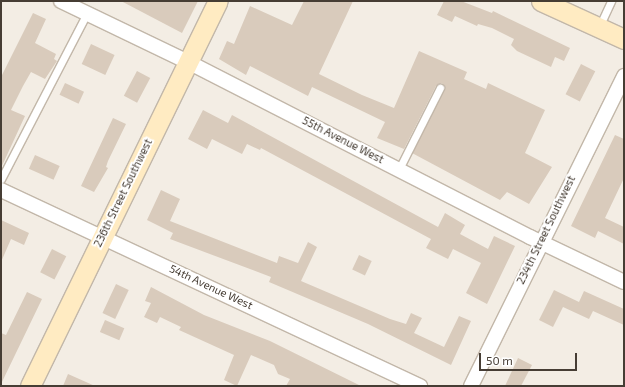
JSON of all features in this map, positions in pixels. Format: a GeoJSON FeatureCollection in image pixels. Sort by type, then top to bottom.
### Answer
{"type":"FeatureCollection","features":[{"type":"Feature","properties":{"kind":"main road","name":"236th Street Southwest"},"geometry":{"type":"LineString","coordinates":[[30,386],[218,1]]}},
{"type":"Feature","properties":{"kind":"main road"},"geometry":{"type":"LineString","coordinates":[[540,1],[624,39]]}},
{"type":"Feature","properties":{"kind":"street","name":"55th Avenue West"},"geometry":{"type":"LineString","coordinates":[[61,1],[188,62],[539,242],[624,282]]}},
{"type":"Feature","properties":{"kind":"street","name":"234th Street Southwest"},"geometry":{"type":"LineString","coordinates":[[471,386],[539,242],[624,76]]}},
{"type":"Feature","properties":{"kind":"street","name":"54th Avenue West"},"geometry":{"type":"LineString","coordinates":[[1,190],[420,386]]}},
{"type":"Feature","properties":{"kind":"lane"},"geometry":{"type":"LineString","coordinates":[[599,27],[611,1]]}},
{"type":"Feature","properties":{"kind":"lane"},"geometry":{"type":"LineString","coordinates":[[1,179],[87,13]]}},
{"type":"Feature","properties":{"kind":"lane"},"geometry":{"type":"LineString","coordinates":[[399,169],[440,88]]}},
{"type":"Feature","properties":{"kind":"building"},"geometry":{"type":"Polygon","coordinates":[[[121,1],[198,1],[182,33],[121,1]]]}},
{"type":"Feature","properties":{"kind":"building"},"geometry":{"type":"Polygon","coordinates":[[[304,1],[353,1],[319,74],[362,95],[394,108],[419,51],[467,72],[464,79],[486,89],[488,83],[545,110],[525,153],[552,167],[529,204],[507,192],[500,200],[412,153],[444,90],[442,83],[436,86],[404,149],[377,138],[385,122],[312,87],[308,96],[250,66],[246,75],[219,59],[227,41],[234,44],[250,6],[292,25],[304,1]]]}},
{"type":"Feature","properties":{"kind":"building"},"geometry":{"type":"Polygon","coordinates":[[[444,1],[461,1],[492,13],[493,11],[570,48],[564,61],[555,57],[551,67],[517,51],[511,45],[514,39],[492,28],[478,24],[477,26],[455,16],[452,22],[437,15],[444,1]]]}},
{"type":"Feature","properties":{"kind":"building"},"geometry":{"type":"Polygon","coordinates":[[[33,13],[46,19],[35,43],[56,54],[54,59],[57,61],[45,79],[31,72],[23,86],[11,110],[25,116],[1,168],[1,77],[33,13]]]}},
{"type":"Feature","properties":{"kind":"building"},"geometry":{"type":"Polygon","coordinates":[[[91,44],[115,55],[105,75],[82,64],[91,44]]]}},
{"type":"Feature","properties":{"kind":"building"},"geometry":{"type":"Polygon","coordinates":[[[581,64],[595,71],[580,102],[566,94],[581,64]]]}},
{"type":"Feature","properties":{"kind":"building"},"geometry":{"type":"Polygon","coordinates":[[[137,71],[150,78],[137,103],[124,96],[137,71]]]}},
{"type":"Feature","properties":{"kind":"building"},"geometry":{"type":"Polygon","coordinates":[[[65,83],[84,92],[79,104],[60,95],[65,83]]]}},
{"type":"Feature","properties":{"kind":"building"},"geometry":{"type":"Polygon","coordinates":[[[203,110],[228,123],[232,115],[438,227],[445,213],[465,225],[460,234],[488,249],[494,236],[515,246],[487,304],[466,293],[481,263],[453,249],[448,259],[426,248],[431,239],[261,148],[260,150],[247,144],[242,154],[212,139],[207,149],[188,139],[203,110]]]}},
{"type":"Feature","properties":{"kind":"building"},"geometry":{"type":"Polygon","coordinates":[[[113,118],[126,124],[108,161],[106,167],[108,168],[94,192],[81,186],[113,118]]]}},
{"type":"Feature","properties":{"kind":"building"},"geometry":{"type":"Polygon","coordinates":[[[615,135],[624,139],[624,178],[605,218],[624,227],[624,244],[598,231],[595,238],[571,226],[615,135]]]}},
{"type":"Feature","properties":{"kind":"building"},"geometry":{"type":"Polygon","coordinates":[[[35,155],[60,166],[54,180],[29,169],[35,155]]]}},
{"type":"Feature","properties":{"kind":"building"},"geometry":{"type":"Polygon","coordinates":[[[161,190],[180,199],[170,221],[277,263],[279,256],[298,263],[308,242],[317,247],[301,281],[390,319],[406,324],[411,313],[422,318],[414,333],[444,347],[459,316],[471,321],[451,365],[368,324],[269,282],[271,277],[170,239],[173,233],[147,220],[161,190]]]}},
{"type":"Feature","properties":{"kind":"building"},"geometry":{"type":"Polygon","coordinates":[[[1,220],[29,233],[24,245],[11,239],[1,262],[1,220]]]}},
{"type":"Feature","properties":{"kind":"building"},"geometry":{"type":"Polygon","coordinates":[[[52,249],[66,256],[54,279],[40,272],[52,249]]]}},
{"type":"Feature","properties":{"kind":"building"},"geometry":{"type":"Polygon","coordinates":[[[359,255],[372,261],[365,275],[352,270],[359,255]]]}},
{"type":"Feature","properties":{"kind":"building"},"geometry":{"type":"Polygon","coordinates":[[[116,284],[129,290],[115,319],[102,313],[116,284]]]}},
{"type":"Feature","properties":{"kind":"building"},"geometry":{"type":"Polygon","coordinates":[[[151,287],[204,315],[270,341],[361,386],[286,386],[290,379],[278,374],[274,365],[251,355],[237,386],[224,380],[234,355],[179,330],[181,327],[160,317],[157,323],[144,317],[151,303],[145,301],[151,287]]]}},
{"type":"Feature","properties":{"kind":"building"},"geometry":{"type":"Polygon","coordinates":[[[554,290],[579,302],[584,291],[624,309],[624,325],[593,311],[589,319],[563,307],[553,327],[539,320],[554,290]]]}},
{"type":"Feature","properties":{"kind":"building"},"geometry":{"type":"Polygon","coordinates":[[[27,292],[42,299],[1,384],[1,333],[6,335],[27,292]]]}},
{"type":"Feature","properties":{"kind":"building"},"geometry":{"type":"Polygon","coordinates":[[[105,320],[124,328],[119,340],[100,332],[105,320]]]}},
{"type":"Feature","properties":{"kind":"building"},"geometry":{"type":"Polygon","coordinates":[[[518,358],[532,365],[521,386],[505,386],[518,358]]]}},
{"type":"Feature","properties":{"kind":"building"},"geometry":{"type":"Polygon","coordinates":[[[68,374],[95,386],[63,386],[68,374]]]}}]}
